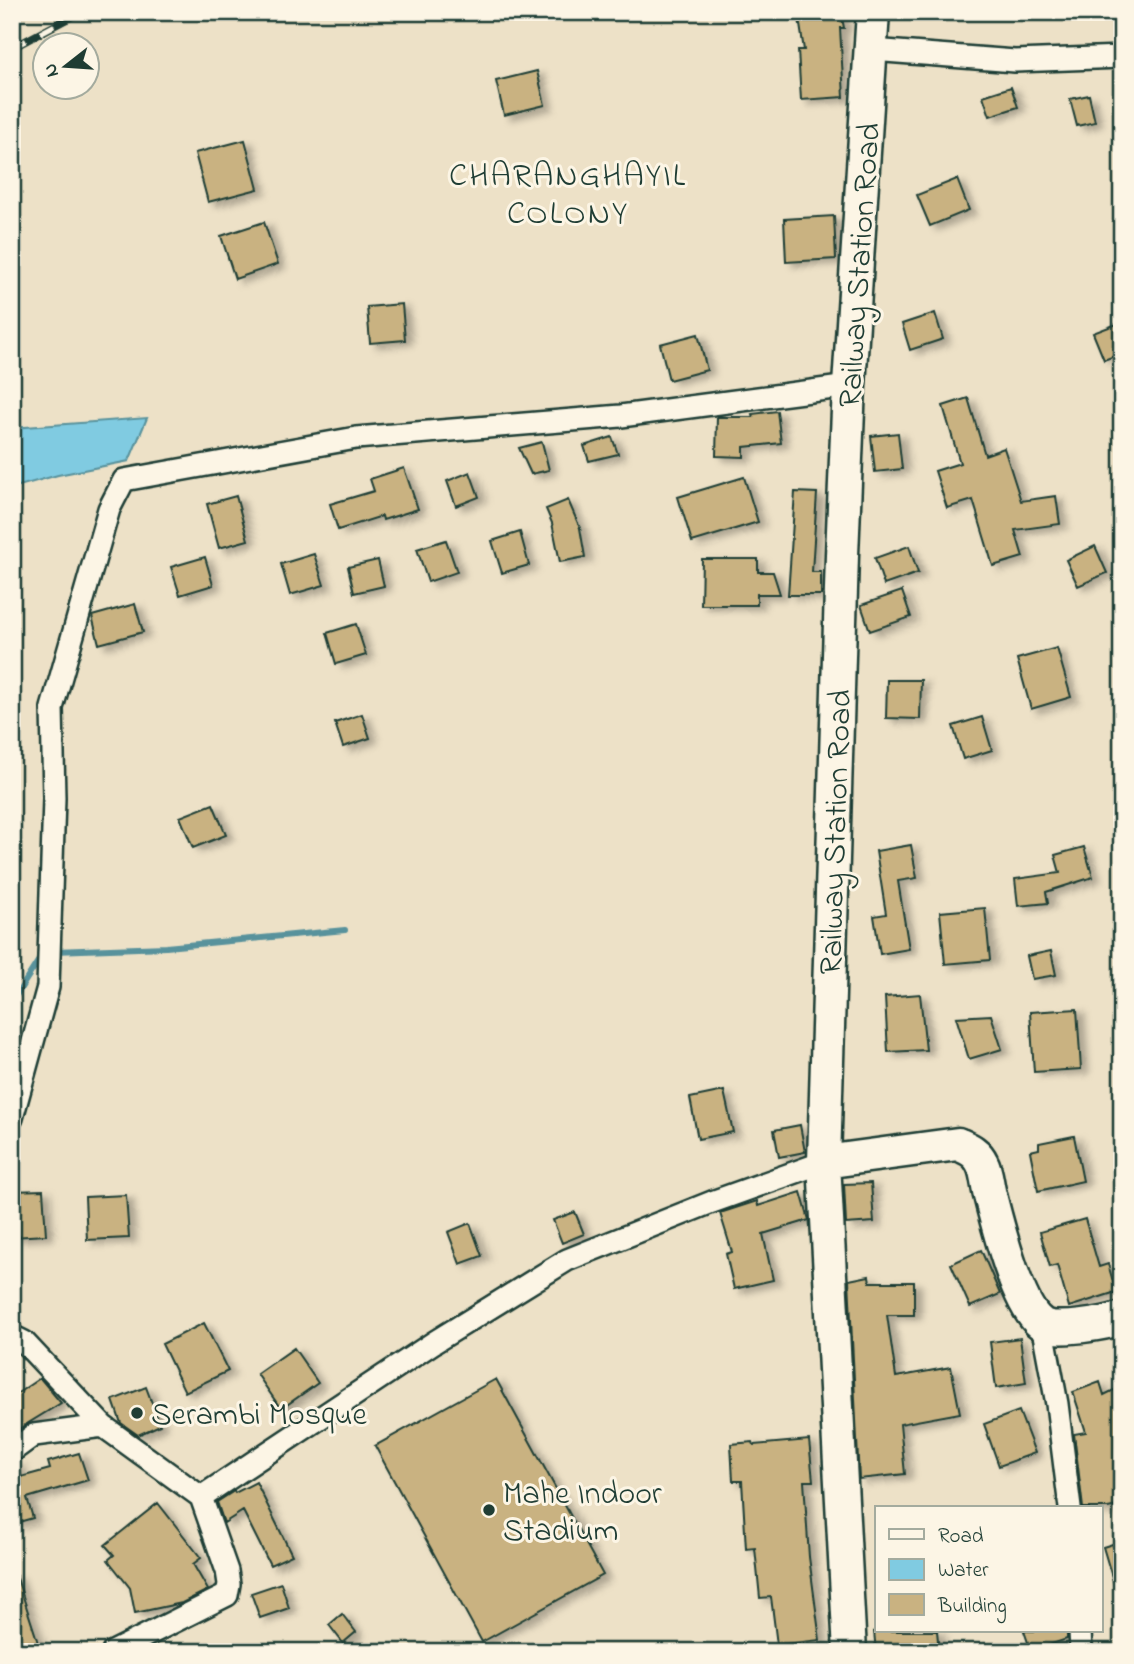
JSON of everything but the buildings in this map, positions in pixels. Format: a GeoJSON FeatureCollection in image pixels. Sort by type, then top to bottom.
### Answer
{"type":"FeatureCollection","features":[{"type":"Feature","properties":{"kind":"street","name":"Railway Station Road"},"geometry":{"type":"LineString","coordinates":[[850,1652],[824,1162],[849,386],[873,12]]}},
{"type":"Feature","properties":{"kind":"street"},"geometry":{"type":"LineString","coordinates":[[872,50],[1015,61],[1122,57]]}},
{"type":"Feature","properties":{"kind":"street"},"geometry":{"type":"LineString","coordinates":[[12,1118],[48,987],[54,798],[52,708],[109,509],[124,480],[356,438],[621,416],[849,386]]}},
{"type":"Feature","properties":{"kind":"street"},"geometry":{"type":"LineString","coordinates":[[201,1497],[433,1343],[567,1260],[712,1202],[824,1162],[958,1144],[974,1151],[983,1165],[1001,1239],[1021,1292],[1042,1324],[1057,1404],[1070,1506]]}},
{"type":"Feature","properties":{"kind":"street"},"geometry":{"type":"LineString","coordinates":[[1042,1324],[1068,1328],[1122,1318]]}},
{"type":"Feature","properties":{"kind":"street"},"geometry":{"type":"LineString","coordinates":[[12,1336],[24,1342],[103,1426],[201,1497],[227,1571],[227,1595],[113,1652]]}},
{"type":"Feature","properties":{"kind":"street"},"geometry":{"type":"LineString","coordinates":[[12,1451],[34,1435],[103,1426]]}},
{"type":"Feature","properties":{"kind":"street"},"geometry":{"type":"LineString","coordinates":[[1080,1632],[1081,1652]]}},
{"type":"Feature","properties":{"kind":"water"},"geometry":{"type":"Polygon","coordinates":[[[147,418],[129,461],[58,475],[12,488],[12,428],[147,418]]]}},
{"type":"Feature","properties":{"kind":"waterway"},"geometry":{"type":"LineString","coordinates":[[54,951],[166,947],[345,930]]}},
{"type":"Feature","properties":{"kind":"waterway"},"geometry":{"type":"LineString","coordinates":[[12,1002],[42,955]]}},
{"type":"Feature","properties":{"kind":"railway"},"geometry":{"type":"LineString","coordinates":[[12,48],[80,12]]}},
{"type":"Feature","properties":{"kind":"place","name":"Serambi Mosque"},"geometry":{"type":"Point","coordinates":[137,1413]}},
{"type":"Feature","properties":{"kind":"place","name":"Mahe Indoor Stadium"},"geometry":{"type":"Point","coordinates":[489,1510]}},
{"type":"Feature","properties":{"kind":"district","name":"CHARANGHAYIL COLONY"},"geometry":{"type":"Point","coordinates":[568,192]}}]}
